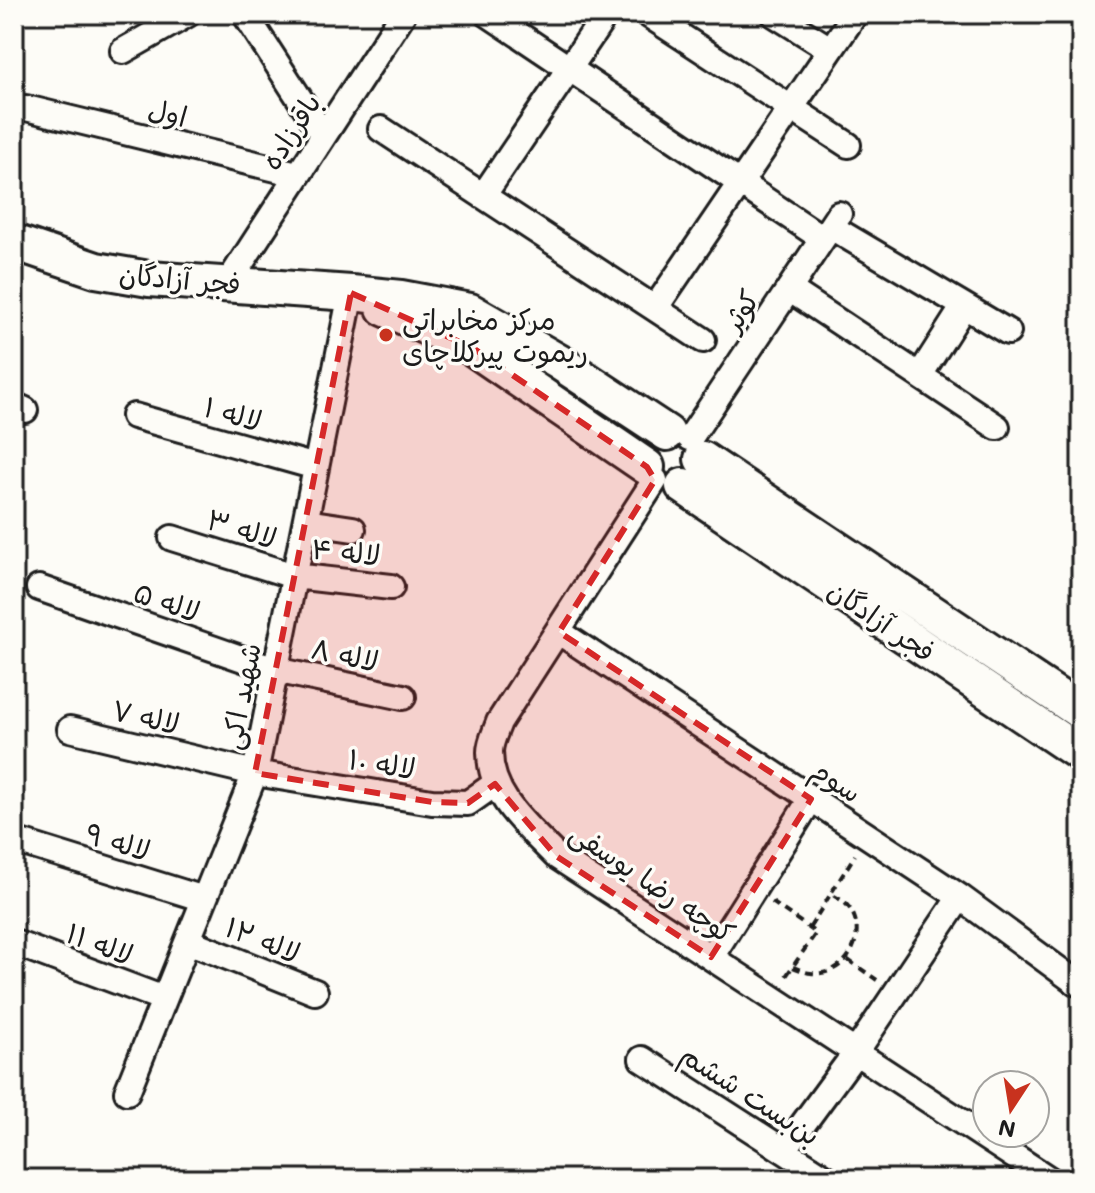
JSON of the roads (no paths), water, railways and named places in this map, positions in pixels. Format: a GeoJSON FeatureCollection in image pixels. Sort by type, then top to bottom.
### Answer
{"type":"FeatureCollection","features":[{"type":"Feature","properties":{"kind":"street"},"geometry":{"type":"LineString","coordinates":[[123,51],[188,14]]}},
{"type":"Feature","properties":{"kind":"street"},"geometry":{"type":"LineString","coordinates":[[245,14],[323,135]]}},
{"type":"Feature","properties":{"kind":"street","name":"باقرزاده"},"geometry":{"type":"LineString","coordinates":[[228,283],[403,14]]}},
{"type":"Feature","properties":{"kind":"street"},"geometry":{"type":"LineString","coordinates":[[488,14],[739,182],[831,226],[1008,332]]}},
{"type":"Feature","properties":{"kind":"street"},"geometry":{"type":"LineString","coordinates":[[483,196],[606,14]]}},
{"type":"Feature","properties":{"kind":"street"},"geometry":{"type":"LineString","coordinates":[[647,14],[848,145]]}},
{"type":"Feature","properties":{"kind":"street"},"geometry":{"type":"LineString","coordinates":[[774,14],[830,49]]}},
{"type":"Feature","properties":{"kind":"street"},"geometry":{"type":"LineString","coordinates":[[656,307],[855,14]]}},
{"type":"Feature","properties":{"kind":"street","name":"اول"},"geometry":{"type":"LineString","coordinates":[[26,108],[297,174]]}},
{"type":"Feature","properties":{"kind":"street"},"geometry":{"type":"LineString","coordinates":[[381,129],[703,340]]}},
{"type":"Feature","properties":{"kind":"street","name":"کوثر"},"geometry":{"type":"LineString","coordinates":[[686,443],[831,226]]}},
{"type":"Feature","properties":{"kind":"street","name":"فجر آزادگان"},"geometry":{"type":"LineString","coordinates":[[14,242],[96,270],[149,279],[351,293],[401,298],[470,311],[559,362],[634,414],[686,443],[1081,712]]}},
{"type":"Feature","properties":{"kind":"street"},"geometry":{"type":"LineString","coordinates":[[789,289],[997,427]]}},
{"type":"Feature","properties":{"kind":"street","name":"فجر آزادگان"},"geometry":{"type":"LineString","coordinates":[[351,293],[473,348],[662,478],[1081,754]]}},
{"type":"Feature","properties":{"kind":"street","name":"شهید اکی"},"geometry":{"type":"LineString","coordinates":[[127,1092],[255,773],[351,293]]}},
{"type":"Feature","properties":{"kind":"street"},"geometry":{"type":"LineString","coordinates":[[920,375],[964,306]]}},
{"type":"Feature","properties":{"kind":"street","name":"لاله ۱"},"geometry":{"type":"LineString","coordinates":[[134,416],[316,467]]}},
{"type":"Feature","properties":{"kind":"street"},"geometry":{"type":"LineString","coordinates":[[686,443],[700,470],[693,480],[662,478],[647,456],[650,446],[686,443]]}},
{"type":"Feature","properties":{"kind":"street","name":"کوچه رضا یوسفی"},"geometry":{"type":"LineString","coordinates":[[662,478],[499,722],[489,750],[495,784],[512,811],[556,856],[1049,1179]]}},
{"type":"Feature","properties":{"kind":"street"},"geometry":{"type":"LineString","coordinates":[[306,522],[353,529]]}},
{"type":"Feature","properties":{"kind":"street","name":"لاله ۳"},"geometry":{"type":"LineString","coordinates":[[172,538],[294,576]]}},
{"type":"Feature","properties":{"kind":"street","name":"لاله ۴"},"geometry":{"type":"LineString","coordinates":[[294,576],[391,587]]}},
{"type":"Feature","properties":{"kind":"street","name":"لاله ۵"},"geometry":{"type":"LineString","coordinates":[[39,588],[275,670]]}},
{"type":"Feature","properties":{"kind":"street","name":"سوم"},"geometry":{"type":"LineString","coordinates":[[559,632],[960,897],[1077,983]]}},
{"type":"Feature","properties":{"kind":"street","name":"لاله ۸"},"geometry":{"type":"LineString","coordinates":[[275,670],[403,697]]}},
{"type":"Feature","properties":{"kind":"street","name":"لاله ۷"},"geometry":{"type":"LineString","coordinates":[[70,729],[255,773]]}},
{"type":"Feature","properties":{"kind":"street","name":"لاله ۱۰"},"geometry":{"type":"LineString","coordinates":[[255,773],[432,802],[468,803],[495,784]]}},
{"type":"Feature","properties":{"kind":"street"},"geometry":{"type":"LineString","coordinates":[[711,957],[811,799]]}},
{"type":"Feature","properties":{"kind":"street","name":"لاله ۹"},"geometry":{"type":"LineString","coordinates":[[14,840],[204,899]]}},
{"type":"Feature","properties":{"kind":"street"},"geometry":{"type":"LineString","coordinates":[[784,1150],[856,1052],[960,897]]}},
{"type":"Feature","properties":{"kind":"street","name":"لاله ۱۲"},"geometry":{"type":"LineString","coordinates":[[188,941],[315,992]]}},
{"type":"Feature","properties":{"kind":"street","name":"لاله ۱۱"},"geometry":{"type":"LineString","coordinates":[[15,943],[164,999]]}},
{"type":"Feature","properties":{"kind":"street","name":"بن‌بست ششم"},"geometry":{"type":"LineString","coordinates":[[642,1059],[828,1179]]}},
{"type":"Feature","properties":{"kind":"place","name":"مرکز مخابراتی ریموت پیرکلاچای"},"geometry":{"type":"Point","coordinates":[386,335]}}]}
